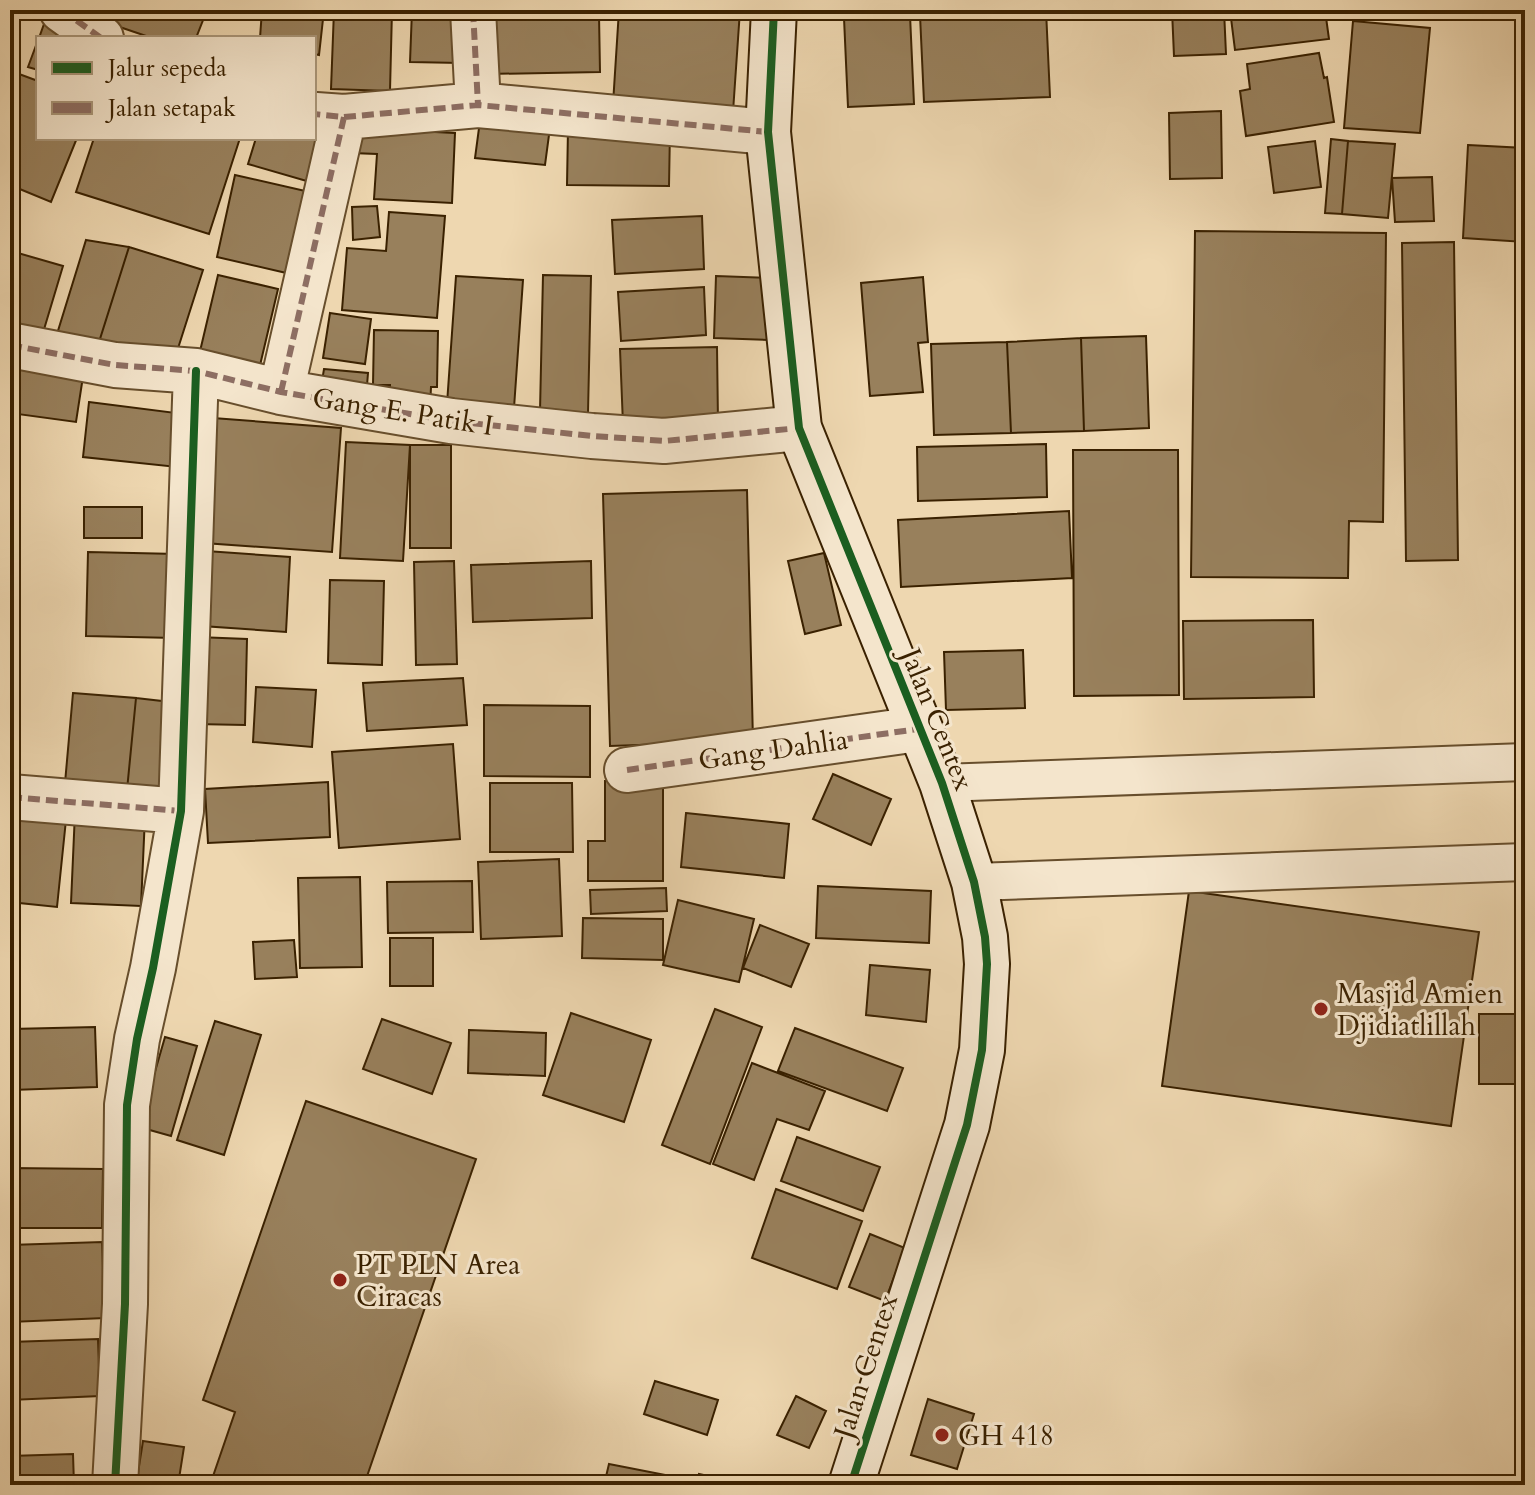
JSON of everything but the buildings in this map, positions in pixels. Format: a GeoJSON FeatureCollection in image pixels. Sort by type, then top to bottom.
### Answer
{"type":"FeatureCollection","features":[{"type":"Feature","properties":{"kind":"street"},"geometry":{"type":"LineString","coordinates":[[62,10],[98,36]]}},
{"type":"Feature","properties":{"kind":"street"},"geometry":{"type":"LineString","coordinates":[[473,10],[478,105]]}},
{"type":"Feature","properties":{"kind":"street","name":"Jalan Centex"},"geometry":{"type":"LineString","coordinates":[[774,10],[768,132],[799,428],[942,783],[974,882],[987,964],[985,1022],[967,1125],[851,1485]]}},
{"type":"Feature","properties":{"kind":"street"},"geometry":{"type":"LineString","coordinates":[[281,392],[329,116],[478,105],[768,132]]}},
{"type":"Feature","properties":{"kind":"street","name":"Gang E. Patik I"},"geometry":{"type":"LineString","coordinates":[[10,345],[115,365],[196,371],[281,392],[451,421],[603,437],[664,441],[799,428]]}},
{"type":"Feature","properties":{"kind":"street"},"geometry":{"type":"LineString","coordinates":[[115,1485],[125,1304],[127,1105],[181,811],[196,371]]}},
{"type":"Feature","properties":{"kind":"street","name":"Gang Dahlia"},"geometry":{"type":"LineString","coordinates":[[627,770],[918,729]]}},
{"type":"Feature","properties":{"kind":"street"},"geometry":{"type":"LineString","coordinates":[[10,797],[181,811]]}},
{"type":"Feature","properties":{"kind":"lane"},"geometry":{"type":"LineString","coordinates":[[942,783],[1525,762]]}},
{"type":"Feature","properties":{"kind":"lane"},"geometry":{"type":"LineString","coordinates":[[974,882],[1525,862]]}},
{"type":"Feature","properties":{"kind":"shaded area"},"geometry":{"type":"Polygon","coordinates":[[[1525,384],[1525,683],[1521,683],[1515,385],[1525,384]]]}},
{"type":"Feature","properties":{"kind":"marked path"},"geometry":{"type":"LineString","coordinates":[[62,10],[98,36]]}},
{"type":"Feature","properties":{"kind":"marked path"},"geometry":{"type":"LineString","coordinates":[[473,10],[478,105]]}},
{"type":"Feature","properties":{"kind":"marked path"},"geometry":{"type":"LineString","coordinates":[[344,117],[478,105],[768,132]]}},
{"type":"Feature","properties":{"kind":"marked path"},"geometry":{"type":"LineString","coordinates":[[281,392],[344,117],[316,114]]}},
{"type":"Feature","properties":{"kind":"marked path"},"geometry":{"type":"LineString","coordinates":[[10,345],[115,365],[196,371],[281,392],[451,421],[592,436],[664,441],[799,428]]}},
{"type":"Feature","properties":{"kind":"marked path"},"geometry":{"type":"LineString","coordinates":[[627,770],[918,729]]}},
{"type":"Feature","properties":{"kind":"marked path"},"geometry":{"type":"LineString","coordinates":[[10,797],[181,811]]}},
{"type":"Feature","properties":{"kind":"cycle path"},"geometry":{"type":"LineString","coordinates":[[774,10],[768,132],[799,428],[942,783],[974,882],[987,964],[982,1050],[967,1125],[851,1485]]}},
{"type":"Feature","properties":{"kind":"cycle path"},"geometry":{"type":"LineString","coordinates":[[115,1485],[125,1304],[127,1105],[181,811],[196,371]]}},
{"type":"Feature","properties":{"kind":"place","name":"Masjid Amien Djidiatlillah"},"geometry":{"type":"Point","coordinates":[1321,1009]}},
{"type":"Feature","properties":{"kind":"place","name":"PT PLN Area Ciracas"},"geometry":{"type":"Point","coordinates":[340,1280]}},
{"type":"Feature","properties":{"kind":"place","name":"GH 418"},"geometry":{"type":"Point","coordinates":[942,1435]}}]}
